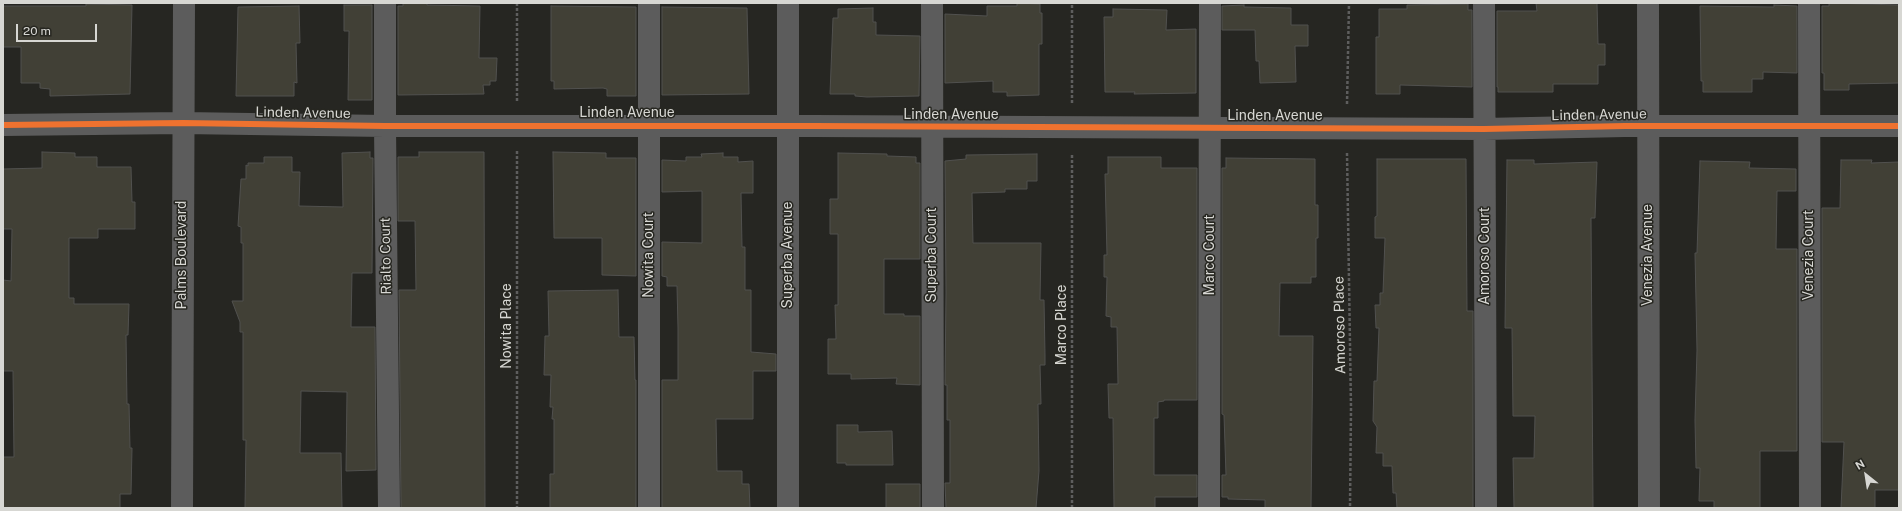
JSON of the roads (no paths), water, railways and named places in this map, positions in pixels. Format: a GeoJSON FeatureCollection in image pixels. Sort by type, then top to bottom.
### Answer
{"type":"FeatureCollection","features":[{"type":"Feature","properties":{"kind":"street","name":"Palms Boulevard"},"geometry":{"type":"LineString","coordinates":[[182,508],[184,3]]}},
{"type":"Feature","properties":{"kind":"street","name":"Rialto Court"},"geometry":{"type":"LineString","coordinates":[[385,3],[389,508]]}},
{"type":"Feature","properties":{"kind":"street","name":"Nowita Court"},"geometry":{"type":"LineString","coordinates":[[649,3],[649,508]]}},
{"type":"Feature","properties":{"kind":"street","name":"Superba Avenue"},"geometry":{"type":"LineString","coordinates":[[788,3],[788,508]]}},
{"type":"Feature","properties":{"kind":"street","name":"Superba Court"},"geometry":{"type":"LineString","coordinates":[[932,3],[933,508]]}},
{"type":"Feature","properties":{"kind":"street","name":"Marco Court"},"geometry":{"type":"LineString","coordinates":[[1209,508],[1210,3]]}},
{"type":"Feature","properties":{"kind":"street","name":"Amoroso Court"},"geometry":{"type":"LineString","coordinates":[[1484,3],[1486,508]]}},
{"type":"Feature","properties":{"kind":"street","name":"Venezia Avenue"},"geometry":{"type":"LineString","coordinates":[[1648,3],[1647,126],[1649,508]]}},
{"type":"Feature","properties":{"kind":"street","name":"Venezia Court"},"geometry":{"type":"LineString","coordinates":[[1809,3],[1810,508]]}},
{"type":"Feature","properties":{"kind":"street","name":"Linden Avenue"},"geometry":{"type":"LineString","coordinates":[[3,125],[183,123],[385,126],[1210,127],[1484,129],[1647,126],[1899,126]]}}]}
